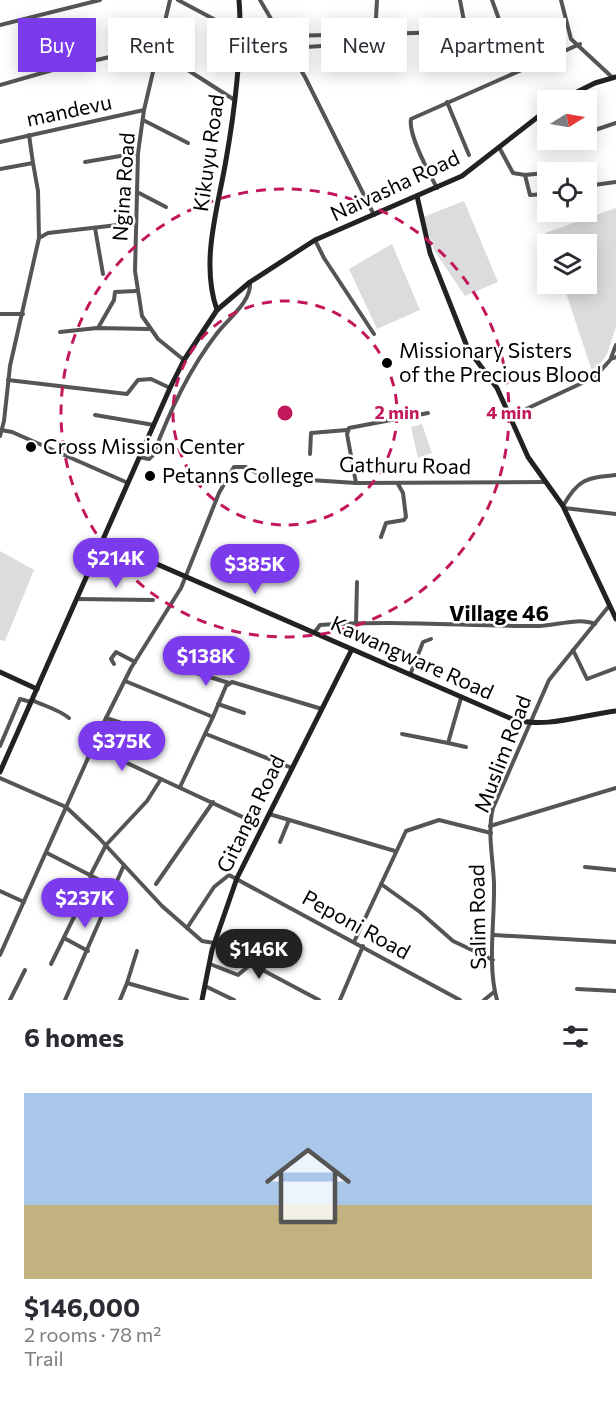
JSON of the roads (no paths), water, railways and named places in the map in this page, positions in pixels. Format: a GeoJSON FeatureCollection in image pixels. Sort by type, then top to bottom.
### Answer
{"type":"FeatureCollection","features":[{"type":"Feature","properties":{"kind":"main road","name":"Kikuyu Road"},"geometry":{"type":"LineString","coordinates":[[239,0],[239,18]]}},
{"type":"Feature","properties":{"kind":"main road","name":"Kikuyu Road"},"geometry":{"type":"LineString","coordinates":[[217,310],[212,292],[211,244],[227,157],[236,72]]}},
{"type":"Feature","properties":{"kind":"main road"},"geometry":{"type":"LineString","coordinates":[[586,90],[614,77]]}},
{"type":"Feature","properties":{"kind":"main road","name":"Naivasha Road"},"geometry":{"type":"LineString","coordinates":[[0,772],[2,763],[104,541],[170,388],[184,360],[217,310],[250,282],[315,240],[462,176],[537,118]]}},
{"type":"Feature","properties":{"kind":"main road"},"geometry":{"type":"LineString","coordinates":[[417,196],[430,253],[468,349],[497,388],[511,416],[523,449],[564,507],[616,619]]}},
{"type":"Feature","properties":{"kind":"main road","name":"Kawangware Road"},"geometry":{"type":"LineString","coordinates":[[104,541],[461,699],[529,723],[555,722],[616,711]]}},
{"type":"Feature","properties":{"kind":"main road","name":"Gitanga Road"},"geometry":{"type":"LineString","coordinates":[[202,1000],[214,943],[237,878],[351,651]]}},
{"type":"Feature","properties":{"kind":"main road"},"geometry":{"type":"LineString","coordinates":[[0,672],[36,689]]}},
{"type":"Feature","properties":{"kind":"street"},"geometry":{"type":"LineString","coordinates":[[0,25],[100,0]]}},
{"type":"Feature","properties":{"kind":"street","name":"Ngina Road"},"geometry":{"type":"LineString","coordinates":[[165,18],[170,0]]}},
{"type":"Feature","properties":{"kind":"street"},"geometry":{"type":"LineString","coordinates":[[178,0],[212,18]]}},
{"type":"Feature","properties":{"kind":"street"},"geometry":{"type":"LineString","coordinates":[[260,0],[271,18]]}},
{"type":"Feature","properties":{"kind":"street"},"geometry":{"type":"LineString","coordinates":[[376,18],[377,0]]}},
{"type":"Feature","properties":{"kind":"street"},"geometry":{"type":"LineString","coordinates":[[460,0],[463,18]]}},
{"type":"Feature","properties":{"kind":"street"},"geometry":{"type":"LineString","coordinates":[[492,0],[497,18]]}},
{"type":"Feature","properties":{"kind":"street"},"geometry":{"type":"LineString","coordinates":[[561,0],[566,26],[572,39],[614,77]]}},
{"type":"Feature","properties":{"kind":"street"},"geometry":{"type":"LineString","coordinates":[[437,188],[410,122],[426,111],[579,44]]}},
{"type":"Feature","properties":{"kind":"street"},"geometry":{"type":"LineString","coordinates":[[0,85],[56,69],[108,58]]}},
{"type":"Feature","properties":{"kind":"street","name":"Ngina Road"},"geometry":{"type":"LineString","coordinates":[[152,72],[138,153],[139,193],[135,223],[136,291],[141,316],[149,328],[184,360]]}},
{"type":"Feature","properties":{"kind":"street"},"geometry":{"type":"LineString","coordinates":[[193,72],[233,99]]}},
{"type":"Feature","properties":{"kind":"street"},"geometry":{"type":"LineString","coordinates":[[301,72],[374,216]]}},
{"type":"Feature","properties":{"kind":"street"},"geometry":{"type":"LineString","coordinates":[[447,102],[469,154]]}},
{"type":"Feature","properties":{"kind":"street","name":"mandevu"},"geometry":{"type":"LineString","coordinates":[[0,142],[144,110]]}},
{"type":"Feature","properties":{"kind":"street"},"geometry":{"type":"LineString","coordinates":[[143,120],[188,143]]}},
{"type":"Feature","properties":{"kind":"street"},"geometry":{"type":"LineString","coordinates":[[597,129],[616,123]]}},
{"type":"Feature","properties":{"kind":"street"},"geometry":{"type":"LineString","coordinates":[[0,436],[8,380],[39,238],[38,191],[29,135]]}},
{"type":"Feature","properties":{"kind":"street"},"geometry":{"type":"LineString","coordinates":[[499,147],[513,173],[537,174]]}},
{"type":"Feature","properties":{"kind":"street"},"geometry":{"type":"LineString","coordinates":[[85,162],[138,153]]}},
{"type":"Feature","properties":{"kind":"street"},"geometry":{"type":"LineString","coordinates":[[0,169],[33,163]]}},
{"type":"Feature","properties":{"kind":"street"},"geometry":{"type":"LineString","coordinates":[[525,175],[530,195],[537,195]]}},
{"type":"Feature","properties":{"kind":"street"},"geometry":{"type":"LineString","coordinates":[[597,185],[616,182]]}},
{"type":"Feature","properties":{"kind":"street"},"geometry":{"type":"LineString","coordinates":[[139,193],[166,207]]}},
{"type":"Feature","properties":{"kind":"street"},"geometry":{"type":"LineString","coordinates":[[39,238],[48,233],[135,223]]}},
{"type":"Feature","properties":{"kind":"street"},"geometry":{"type":"LineString","coordinates":[[95,228],[103,274]]}},
{"type":"Feature","properties":{"kind":"street"},"geometry":{"type":"LineString","coordinates":[[315,240],[324,258],[374,334]]}},
{"type":"Feature","properties":{"kind":"street","name":"Naivasha Road"},"geometry":{"type":"LineString","coordinates":[[139,457],[149,459],[153,455],[164,425],[195,362],[247,298],[250,282]]}},
{"type":"Feature","properties":{"kind":"street"},"geometry":{"type":"LineString","coordinates":[[97,328],[114,300],[115,292],[136,291]]}},
{"type":"Feature","properties":{"kind":"street"},"geometry":{"type":"LineString","coordinates":[[0,314],[23,314]]}},
{"type":"Feature","properties":{"kind":"street"},"geometry":{"type":"LineString","coordinates":[[60,332],[97,328],[149,328]]}},
{"type":"Feature","properties":{"kind":"street"},"geometry":{"type":"LineString","coordinates":[[511,416],[595,377],[613,358],[616,345]]}},
{"type":"Feature","properties":{"kind":"street"},"geometry":{"type":"LineString","coordinates":[[8,380],[127,393],[138,380],[149,379],[170,388]]}},
{"type":"Feature","properties":{"kind":"street"},"geometry":{"type":"LineString","coordinates":[[310,454],[310,433],[347,430],[428,412]]}},
{"type":"Feature","properties":{"kind":"street"},"geometry":{"type":"LineString","coordinates":[[95,415],[164,425]]}},
{"type":"Feature","properties":{"kind":"street"},"geometry":{"type":"LineString","coordinates":[[1,430],[128,483]]}},
{"type":"Feature","properties":{"kind":"street"},"geometry":{"type":"LineString","coordinates":[[347,430],[356,483]]}},
{"type":"Feature","properties":{"kind":"street","name":"Gathuru Road"},"geometry":{"type":"LineString","coordinates":[[0,955],[106,718],[135,662],[175,599],[219,493],[234,467],[246,467],[264,477],[356,483],[546,482]]}},
{"type":"Feature","properties":{"kind":"street"},"geometry":{"type":"LineString","coordinates":[[616,475],[581,482],[572,490],[564,507],[616,514]]}},
{"type":"Feature","properties":{"kind":"street"},"geometry":{"type":"LineString","coordinates":[[381,537],[386,522],[404,520],[406,517],[403,493],[398,484]]}},
{"type":"Feature","properties":{"kind":"street"},"geometry":{"type":"LineString","coordinates":[[356,623],[357,582]]}},
{"type":"Feature","properties":{"kind":"street"},"geometry":{"type":"LineString","coordinates":[[78,599],[153,600]]}},
{"type":"Feature","properties":{"kind":"street","name":"Muslim Road"},"geometry":{"type":"LineString","coordinates":[[354,942],[406,831],[435,820],[491,833],[493,808],[549,680],[610,606]]}},
{"type":"Feature","properties":{"kind":"street"},"geometry":{"type":"LineString","coordinates":[[314,633],[321,625],[356,623],[538,626],[585,621],[595,624]]}},
{"type":"Feature","properties":{"kind":"street"},"geometry":{"type":"LineString","coordinates":[[409,676],[423,642],[431,639]]}},
{"type":"Feature","properties":{"kind":"street"},"geometry":{"type":"LineString","coordinates":[[573,650],[586,679],[616,668]]}},
{"type":"Feature","properties":{"kind":"street"},"geometry":{"type":"LineString","coordinates":[[114,664],[111,659],[116,652],[135,662]]}},
{"type":"Feature","properties":{"kind":"street"},"geometry":{"type":"LineString","coordinates":[[190,671],[323,709]]}},
{"type":"Feature","properties":{"kind":"street"},"geometry":{"type":"LineString","coordinates":[[125,681],[213,717]]}},
{"type":"Feature","properties":{"kind":"street"},"geometry":{"type":"LineString","coordinates":[[180,787],[229,683]]}},
{"type":"Feature","properties":{"kind":"street"},"geometry":{"type":"LineString","coordinates":[[0,746],[20,699],[59,710],[69,718]]}},
{"type":"Feature","properties":{"kind":"street"},"geometry":{"type":"LineString","coordinates":[[448,743],[461,699]]}},
{"type":"Feature","properties":{"kind":"street"},"geometry":{"type":"LineString","coordinates":[[218,704],[244,713]]}},
{"type":"Feature","properties":{"kind":"street"},"geometry":{"type":"LineString","coordinates":[[11,718],[22,721]]}},
{"type":"Feature","properties":{"kind":"street"},"geometry":{"type":"LineString","coordinates":[[106,718],[149,732]]}},
{"type":"Feature","properties":{"kind":"street"},"geometry":{"type":"LineString","coordinates":[[6,731],[16,734]]}},
{"type":"Feature","properties":{"kind":"street"},"geometry":{"type":"LineString","coordinates":[[206,734],[292,768]]}},
{"type":"Feature","properties":{"kind":"street"},"geometry":{"type":"LineString","coordinates":[[402,734],[466,747]]}},
{"type":"Feature","properties":{"kind":"street"},"geometry":{"type":"LineString","coordinates":[[93,747],[262,826]]}},
{"type":"Feature","properties":{"kind":"street"},"geometry":{"type":"LineString","coordinates":[[0,778],[66,807],[106,845],[162,906],[202,941],[214,943]]}},
{"type":"Feature","properties":{"kind":"street"},"geometry":{"type":"LineString","coordinates":[[51,964],[106,845],[147,801],[161,779]]}},
{"type":"Feature","properties":{"kind":"street"},"geometry":{"type":"LineString","coordinates":[[490,825],[616,788]]}},
{"type":"Feature","properties":{"kind":"street"},"geometry":{"type":"LineString","coordinates":[[156,884],[213,802]]}},
{"type":"Feature","properties":{"kind":"street"},"geometry":{"type":"LineString","coordinates":[[268,814],[395,851]]}},
{"type":"Feature","properties":{"kind":"street"},"geometry":{"type":"LineString","coordinates":[[280,842],[289,820]]}},
{"type":"Feature","properties":{"kind":"street","name":"Salim Road"},"geometry":{"type":"LineString","coordinates":[[491,833],[493,960],[496,1000]]}},
{"type":"Feature","properties":{"kind":"street"},"geometry":{"type":"LineString","coordinates":[[47,853],[115,888]]}},
{"type":"Feature","properties":{"kind":"street"},"geometry":{"type":"LineString","coordinates":[[65,1000],[124,866]]}},
{"type":"Feature","properties":{"kind":"street"},"geometry":{"type":"LineString","coordinates":[[585,867],[616,870]]}},
{"type":"Feature","properties":{"kind":"street"},"geometry":{"type":"LineString","coordinates":[[187,928],[220,880],[229,875],[237,878]]}},
{"type":"Feature","properties":{"kind":"street","name":"Peponi Road"},"geometry":{"type":"LineString","coordinates":[[237,878],[460,1000]]}},
{"type":"Feature","properties":{"kind":"street"},"geometry":{"type":"LineString","coordinates":[[381,884],[420,912],[453,941],[493,960]]}},
{"type":"Feature","properties":{"kind":"street"},"geometry":{"type":"LineString","coordinates":[[0,891],[24,902]]}},
{"type":"Feature","properties":{"kind":"street"},"geometry":{"type":"LineString","coordinates":[[494,935],[616,942]]}},
{"type":"Feature","properties":{"kind":"street"},"geometry":{"type":"LineString","coordinates":[[64,938],[88,951]]}},
{"type":"Feature","properties":{"kind":"street"},"geometry":{"type":"LineString","coordinates":[[340,1000],[363,946]]}},
{"type":"Feature","properties":{"kind":"street"},"geometry":{"type":"LineString","coordinates":[[120,1000],[137,951]]}},
{"type":"Feature","properties":{"kind":"street"},"geometry":{"type":"LineString","coordinates":[[210,964],[238,975],[251,964],[319,1000]]}},
{"type":"Feature","properties":{"kind":"street"},"geometry":{"type":"LineString","coordinates":[[10,1000],[25,970]]}},
{"type":"Feature","properties":{"kind":"street"},"geometry":{"type":"LineString","coordinates":[[127,983],[187,1000]]}},
{"type":"Feature","properties":{"kind":"street"},"geometry":{"type":"LineString","coordinates":[[205,986],[234,1000]]}},
{"type":"Feature","properties":{"kind":"street"},"geometry":{"type":"LineString","coordinates":[[577,988],[616,991]]}},
{"type":"Feature","properties":{"kind":"street"},"geometry":{"type":"LineString","coordinates":[[484,1000],[494,992]]}},
{"type":"Feature","properties":{"kind":"place","name":"Missionary Sisters of the Precious Blood"},"geometry":{"type":"Point","coordinates":[387,363]}},
{"type":"Feature","properties":{"kind":"place","name":"Cross Mission Center"},"geometry":{"type":"Point","coordinates":[31,447]}},
{"type":"Feature","properties":{"kind":"place","name":"Petanns College"},"geometry":{"type":"Point","coordinates":[150,476]}},
{"type":"Feature","properties":{"kind":"district","name":"Village 46"},"geometry":{"type":"Point","coordinates":[499,613]}}]}
